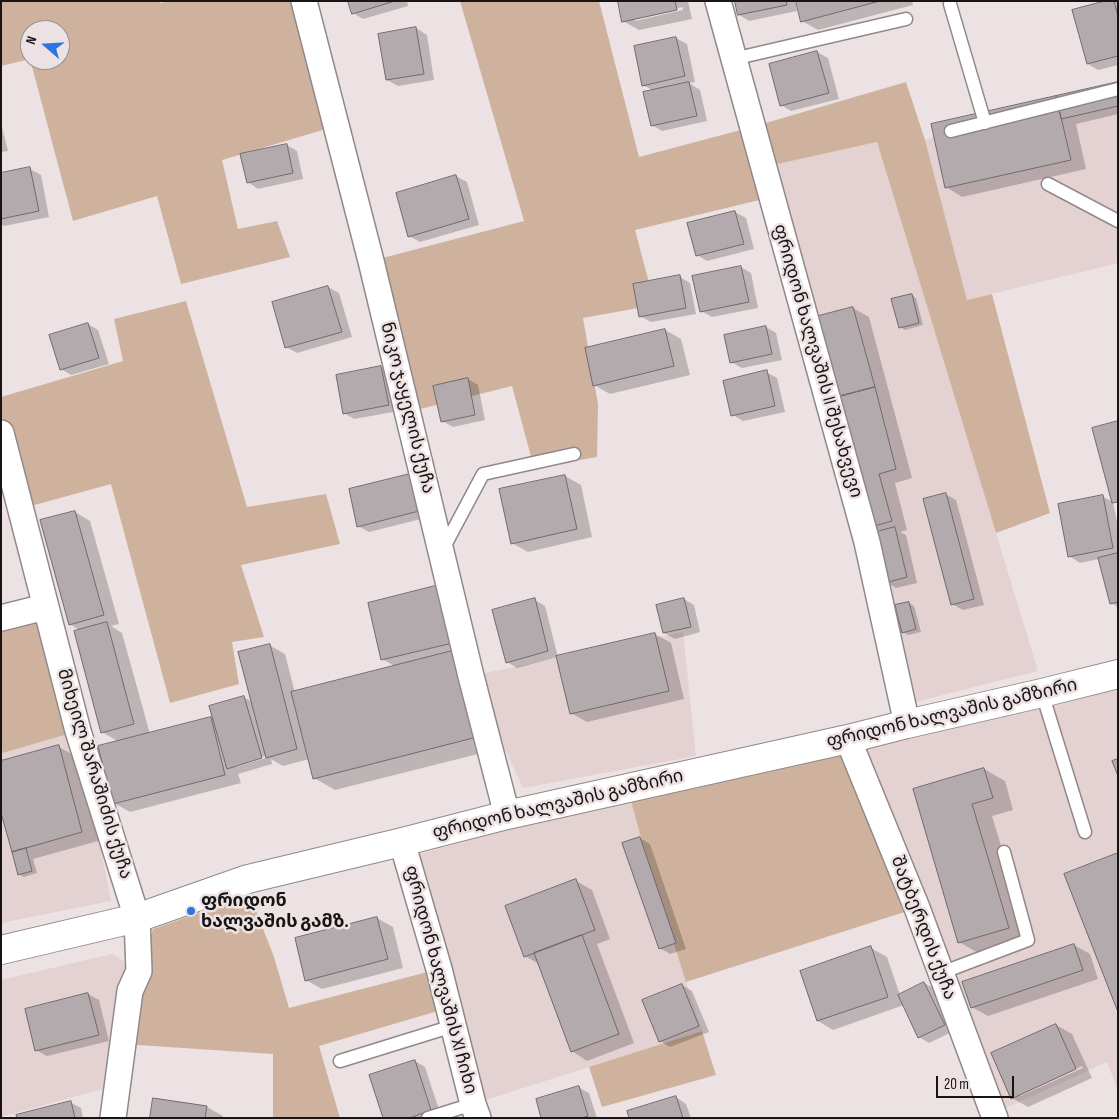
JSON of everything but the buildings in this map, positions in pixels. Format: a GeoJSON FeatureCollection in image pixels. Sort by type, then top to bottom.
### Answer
{"type":"FeatureCollection","features":[{"type":"Feature","properties":{"kind":"highway","name":"ფრიდონ ხალვაშის გამზირი"},"geometry":{"type":"LineString","coordinates":[[1,950],[137,918],[248,880],[507,815],[848,739],[1118,674]]}},
{"type":"Feature","properties":{"kind":"street","name":"ნიკო ჯაყელის ქუჩა"},"geometry":{"type":"LineString","coordinates":[[304,1],[372,262],[507,815]]}},
{"type":"Feature","properties":{"kind":"street","name":"ფრიდონ ხალვაშის II შესახვევი"},"geometry":{"type":"LineString","coordinates":[[718,1],[867,542],[907,724]]}},
{"type":"Feature","properties":{"kind":"street","name":"მიხეილ შარაშიძის ქუჩა"},"geometry":{"type":"LineString","coordinates":[[1,433],[78,731],[137,918],[139,970],[130,991],[113,1118]]}},
{"type":"Feature","properties":{"kind":"street"},"geometry":{"type":"LineString","coordinates":[[1,618],[45,607]]}},
{"type":"Feature","properties":{"kind":"street","name":"შატბერდის ქუჩა"},"geometry":{"type":"LineString","coordinates":[[848,739],[917,908],[995,1118]]}},
{"type":"Feature","properties":{"kind":"street","name":"ფრიდონ ხალვაშის XI ჩიხი"},"geometry":{"type":"LineString","coordinates":[[402,842],[439,969],[476,1111]]}},
{"type":"Feature","properties":{"kind":"lane"},"geometry":{"type":"LineString","coordinates":[[950,4],[985,122]]}},
{"type":"Feature","properties":{"kind":"lane"},"geometry":{"type":"LineString","coordinates":[[734,59],[906,19]]}},
{"type":"Feature","properties":{"kind":"lane"},"geometry":{"type":"LineString","coordinates":[[951,130],[1118,89]]}},
{"type":"Feature","properties":{"kind":"lane"},"geometry":{"type":"LineString","coordinates":[[1048,184],[1118,221]]}},
{"type":"Feature","properties":{"kind":"lane"},"geometry":{"type":"LineString","coordinates":[[442,552],[483,474],[574,454]]}},
{"type":"Feature","properties":{"kind":"lane"},"geometry":{"type":"LineString","coordinates":[[1042,693],[1085,832]]}},
{"type":"Feature","properties":{"kind":"lane"},"geometry":{"type":"LineString","coordinates":[[941,973],[1028,940],[1004,852]]}},
{"type":"Feature","properties":{"kind":"lane"},"geometry":{"type":"LineString","coordinates":[[340,1061],[453,1026]]}},
{"type":"Feature","properties":{"kind":"lane"},"geometry":{"type":"LineString","coordinates":[[428,1118],[476,1111]]}},
{"type":"Feature","properties":{"kind":"shaded area"},"geometry":{"type":"Polygon","coordinates":[[[1,1],[159,1],[160,3],[169,1],[304,1],[336,126],[222,160],[238,229],[277,221],[290,257],[181,284],[157,196],[73,221],[33,70],[70,70],[70,20],[20,20],[20,61],[1,66],[1,1]]]}},
{"type":"Feature","properties":{"kind":"shaded area"},"geometry":{"type":"Polygon","coordinates":[[[460,1],[599,1],[639,157],[752,127],[906,82],[925,140],[967,300],[992,294],[1050,513],[996,533],[877,142],[764,167],[772,197],[635,230],[655,305],[583,318],[598,404],[597,457],[534,468],[512,386],[408,412],[371,261],[524,221],[460,1]]]}},
{"type":"Feature","properties":{"kind":"shaded area"},"geometry":{"type":"Polygon","coordinates":[[[1118,89],[1118,263],[967,300],[925,140],[951,131],[1118,89]]]}},
{"type":"Feature","properties":{"kind":"shaded area"},"geometry":{"type":"Polygon","coordinates":[[[877,142],[1038,671],[915,702],[867,542],[763,167],[877,142]]]}},
{"type":"Feature","properties":{"kind":"shaded area"},"geometry":{"type":"Polygon","coordinates":[[[186,301],[247,507],[326,494],[340,544],[241,565],[264,637],[232,642],[239,684],[170,703],[111,484],[20,509],[1,433],[1,397],[123,361],[114,319],[186,301]]]}},
{"type":"Feature","properties":{"kind":"shaded area"},"geometry":{"type":"Polygon","coordinates":[[[45,607],[78,731],[3,753],[1,748],[1,618],[45,607]]]}},
{"type":"Feature","properties":{"kind":"shaded area"},"geometry":{"type":"Polygon","coordinates":[[[683,632],[696,756],[523,788],[471,676],[683,632]]]}},
{"type":"Feature","properties":{"kind":"shaded area"},"geometry":{"type":"Polygon","coordinates":[[[1118,689],[1118,1091],[1107,1062],[993,1114],[862,746],[1049,707],[1118,689]]]}},
{"type":"Feature","properties":{"kind":"shaded area"},"geometry":{"type":"Polygon","coordinates":[[[78,731],[111,901],[1,923],[1,748],[3,753],[78,731]]]}},
{"type":"Feature","properties":{"kind":"shaded area"},"geometry":{"type":"Polygon","coordinates":[[[844,750],[917,908],[686,982],[645,853],[630,797],[844,750]]]}},
{"type":"Feature","properties":{"kind":"shaded area"},"geometry":{"type":"Polygon","coordinates":[[[630,797],[645,853],[702,1031],[473,1104],[439,969],[419,854],[630,797]]]}},
{"type":"Feature","properties":{"kind":"shaded area"},"geometry":{"type":"Polygon","coordinates":[[[250,895],[274,957],[289,1008],[439,969],[448,1008],[319,1046],[340,1118],[273,1118],[273,1054],[123,1044],[139,971],[153,929],[250,895]]]}},
{"type":"Feature","properties":{"kind":"shaded area"},"geometry":{"type":"Polygon","coordinates":[[[112,954],[139,971],[117,1085],[1,1117],[1,980],[112,954]]]}},
{"type":"Feature","properties":{"kind":"shaded area"},"geometry":{"type":"Polygon","coordinates":[[[702,1031],[716,1075],[602,1107],[589,1067],[702,1031]]]}},
{"type":"Feature","properties":{"kind":"place","name":"ფრიდონ ხალვაშის გამზ."},"geometry":{"type":"Point","coordinates":[191,911]}}]}
